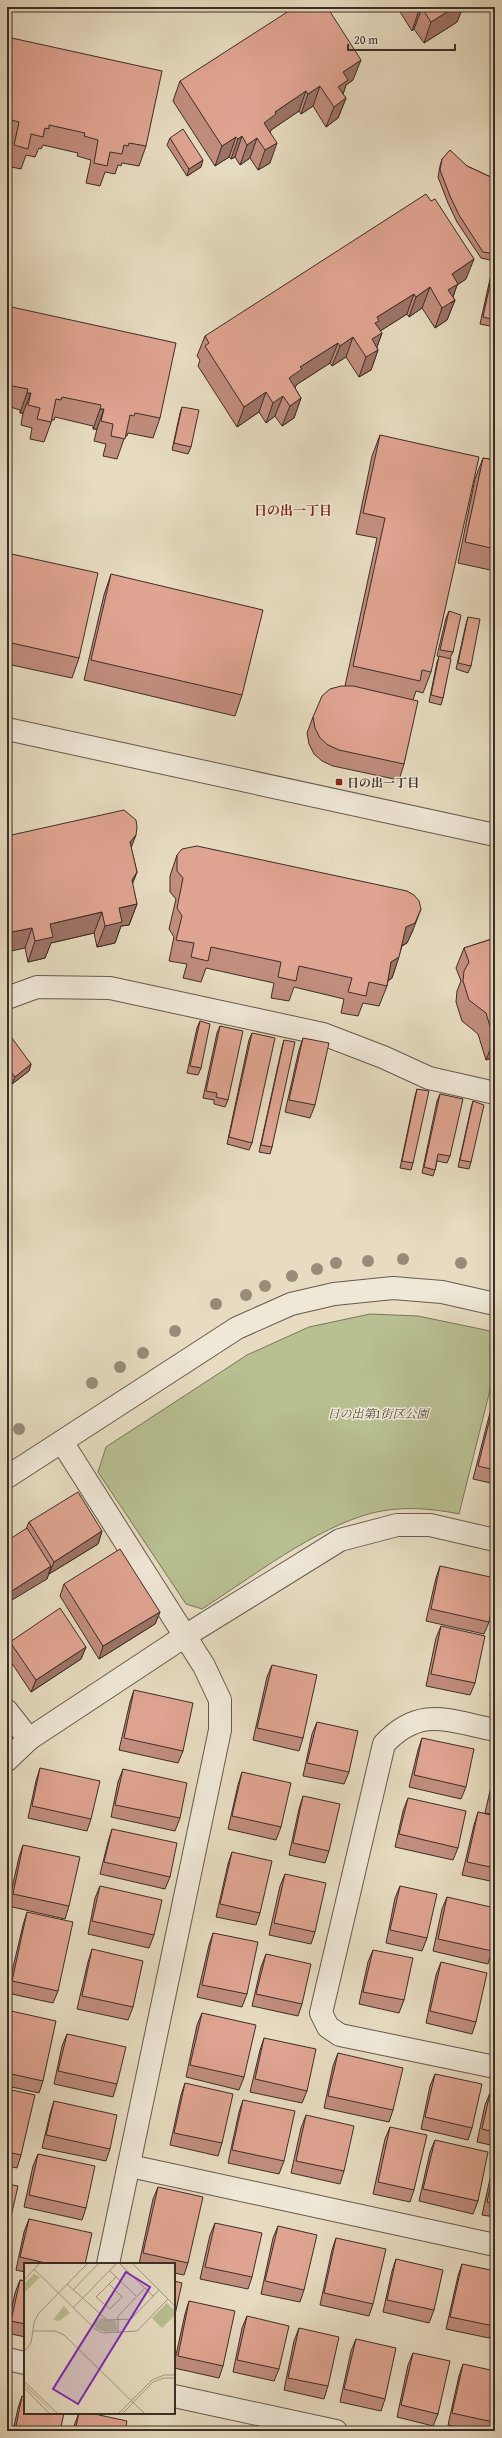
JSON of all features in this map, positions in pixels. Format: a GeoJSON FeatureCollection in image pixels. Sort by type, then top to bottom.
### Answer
{"type":"FeatureCollection","features":[{"type":"Feature","properties":{"kind":"street"},"geometry":{"type":"LineString","coordinates":[[7,730],[495,835]]}},
{"type":"Feature","properties":{"kind":"street"},"geometry":{"type":"LineString","coordinates":[[7,998],[37,987],[110,988],[323,1034],[382,1057],[429,1078],[495,1093]]}},
{"type":"Feature","properties":{"kind":"street"},"geometry":{"type":"LineString","coordinates":[[7,1477],[237,1328],[291,1304],[334,1294],[393,1288],[442,1292],[495,1304]]}},
{"type":"Feature","properties":{"kind":"street"},"geometry":{"type":"LineString","coordinates":[[62,1442],[204,1666],[220,1700],[220,1730],[130,2166],[108,2263]]}},
{"type":"Feature","properties":{"kind":"street"},"geometry":{"type":"LineString","coordinates":[[7,1760],[29,1739],[185,1636],[340,1540],[397,1525],[430,1525],[495,1540]]}},
{"type":"Feature","properties":{"kind":"street"},"geometry":{"type":"LineString","coordinates":[[7,1711],[29,1739]]}},
{"type":"Feature","properties":{"kind":"street"},"geometry":{"type":"LineString","coordinates":[[495,1730],[436,1718],[416,1720],[397,1731],[384,1744],[322,2013],[328,2027],[340,2035],[495,2067]]}},
{"type":"Feature","properties":{"kind":"street"},"geometry":{"type":"LineString","coordinates":[[130,2166],[495,2245]]}},
{"type":"Feature","properties":{"kind":"street"},"geometry":{"type":"LineString","coordinates":[[7,2359],[24,2363]]}},
{"type":"Feature","properties":{"kind":"street"},"geometry":{"type":"LineString","coordinates":[[175,2396],[336,2431]]}},
{"type":"Feature","properties":{"kind":"green space","name":"日の出第1街区公園"},"geometry":{"type":"Polygon","coordinates":[[[370,1314],[418,1316],[495,1332],[495,1370],[459,1514],[427,1509],[393,1509],[372,1513],[350,1520],[328,1530],[284,1555],[202,1609],[186,1604],[98,1472],[106,1447],[247,1355],[309,1327],[370,1314]]]}},
{"type":"Feature","properties":{"kind":"building"},"geometry":{"type":"Polygon","coordinates":[[[295,7],[327,7],[361,60],[343,72],[348,80],[338,87],[346,98],[334,107],[320,86],[308,94],[306,91],[275,112],[276,114],[264,123],[277,143],[265,150],[257,138],[247,145],[242,136],[238,139],[236,137],[222,146],[180,81],[295,7]]]}},
{"type":"Feature","properties":{"kind":"building"},"geometry":{"type":"Polygon","coordinates":[[[418,7],[455,7],[431,22],[422,8],[419,10],[418,7]]]}},
{"type":"Feature","properties":{"kind":"building"},"geometry":{"type":"Polygon","coordinates":[[[7,37],[162,71],[146,146],[129,143],[128,146],[124,145],[122,154],[110,152],[107,166],[94,163],[98,140],[84,136],[85,133],[49,125],[49,129],[45,128],[43,137],[31,134],[28,149],[14,145],[19,122],[7,119],[7,37]]]}},
{"type":"Feature","properties":{"kind":"building"},"geometry":{"type":"Polygon","coordinates":[[[183,129],[203,160],[189,169],[170,138],[183,129]]]}},
{"type":"Feature","properties":{"kind":"building"},"geometry":{"type":"Polygon","coordinates":[[[450,150],[467,166],[495,179],[495,254],[483,252],[459,215],[450,196],[440,170],[442,159],[450,150]]]}},
{"type":"Feature","properties":{"kind":"building"},"geometry":{"type":"Polygon","coordinates":[[[426,194],[431,201],[435,199],[474,259],[452,274],[458,284],[448,290],[455,300],[442,308],[430,287],[416,297],[414,294],[377,317],[379,321],[375,323],[382,333],[372,339],[378,350],[366,357],[353,337],[340,346],[338,343],[300,367],[302,369],[289,378],[301,398],[290,406],[283,396],[273,403],[266,392],[244,407],[205,346],[209,343],[205,336],[426,194]]]}},
{"type":"Feature","properties":{"kind":"building"},"geometry":{"type":"Polygon","coordinates":[[[495,261],[495,320],[483,317],[495,261]]]}},
{"type":"Feature","properties":{"kind":"building"},"geometry":{"type":"Polygon","coordinates":[[[7,306],[176,343],[160,418],[135,413],[134,416],[130,415],[125,439],[111,436],[113,424],[101,421],[104,409],[100,409],[101,405],[62,397],[61,400],[56,399],[51,422],[37,419],[40,408],[28,405],[31,393],[27,393],[28,389],[7,385],[7,306]]]}},
{"type":"Feature","properties":{"kind":"building"},"geometry":{"type":"Polygon","coordinates":[[[182,407],[199,410],[191,447],[174,443],[182,407]]]}},
{"type":"Feature","properties":{"kind":"building"},"geometry":{"type":"Polygon","coordinates":[[[380,435],[479,457],[431,672],[422,670],[420,681],[353,666],[385,518],[363,513],[380,435]]]}},
{"type":"Feature","properties":{"kind":"building"},"geometry":{"type":"Polygon","coordinates":[[[483,458],[495,460],[495,549],[465,542],[483,458]]]}},
{"type":"Feature","properties":{"kind":"building"},"geometry":{"type":"Polygon","coordinates":[[[7,553],[98,573],[79,658],[7,642],[7,553]]]}},
{"type":"Feature","properties":{"kind":"building"},"geometry":{"type":"Polygon","coordinates":[[[111,574],[263,610],[242,695],[91,660],[111,574]]]}},
{"type":"Feature","properties":{"kind":"building"},"geometry":{"type":"Polygon","coordinates":[[[449,611],[461,615],[453,652],[440,650],[449,611]]]}},
{"type":"Feature","properties":{"kind":"building"},"geometry":{"type":"Polygon","coordinates":[[[468,617],[480,619],[471,666],[458,663],[468,617]]]}},
{"type":"Feature","properties":{"kind":"building"},"geometry":{"type":"Polygon","coordinates":[[[439,656],[451,659],[443,698],[431,695],[439,656]]]}},
{"type":"Feature","properties":{"kind":"building"},"geometry":{"type":"Polygon","coordinates":[[[341,686],[353,686],[418,701],[404,764],[339,750],[328,745],[320,738],[315,728],[313,717],[322,696],[330,689],[341,686]]]}},
{"type":"Feature","properties":{"kind":"building"},"geometry":{"type":"Polygon","coordinates":[[[124,810],[136,820],[137,827],[136,835],[130,842],[137,872],[132,880],[137,904],[119,908],[122,922],[105,926],[102,912],[50,924],[53,937],[35,941],[32,928],[7,933],[7,836],[124,810]]]}},
{"type":"Feature","properties":{"kind":"building"},"geometry":{"type":"Polygon","coordinates":[[[197,846],[407,891],[414,895],[419,901],[421,909],[415,923],[406,927],[399,957],[391,962],[387,986],[369,982],[366,996],[348,992],[352,978],[299,966],[296,981],[278,977],[281,962],[211,947],[208,961],[191,957],[194,943],[176,940],[182,916],[177,908],[183,878],[177,871],[177,855],[182,849],[197,846]]]}},
{"type":"Feature","properties":{"kind":"building"},"geometry":{"type":"Polygon","coordinates":[[[495,938],[494,1040],[486,1013],[469,1000],[463,981],[464,971],[469,962],[464,948],[495,938]]]}},
{"type":"Feature","properties":{"kind":"building"},"geometry":{"type":"Polygon","coordinates":[[[200,1021],[210,1024],[201,1068],[190,1066],[200,1021]]]}},
{"type":"Feature","properties":{"kind":"building"},"geometry":{"type":"Polygon","coordinates":[[[220,1026],[243,1031],[228,1100],[216,1097],[217,1093],[206,1091],[220,1026]]]}},
{"type":"Feature","properties":{"kind":"building"},"geometry":{"type":"Polygon","coordinates":[[[252,1033],[275,1038],[252,1143],[229,1137],[252,1033]]]}},
{"type":"Feature","properties":{"kind":"building"},"geometry":{"type":"Polygon","coordinates":[[[9,1034],[31,1064],[15,1077],[7,1067],[7,1036],[9,1034]]]}},
{"type":"Feature","properties":{"kind":"building"},"geometry":{"type":"Polygon","coordinates":[[[303,1038],[329,1043],[315,1105],[289,1100],[303,1038]]]}},
{"type":"Feature","properties":{"kind":"building"},"geometry":{"type":"Polygon","coordinates":[[[284,1040],[295,1042],[272,1147],[261,1145],[284,1040]]]}},
{"type":"Feature","properties":{"kind":"building"},"geometry":{"type":"Polygon","coordinates":[[[7,1074],[11,1080],[7,1083],[7,1074]]]}},
{"type":"Feature","properties":{"kind":"building"},"geometry":{"type":"Polygon","coordinates":[[[417,1089],[429,1091],[413,1163],[402,1161],[417,1089]]]}},
{"type":"Feature","properties":{"kind":"building"},"geometry":{"type":"Polygon","coordinates":[[[440,1094],[463,1099],[450,1156],[438,1154],[435,1170],[424,1167],[440,1094]]]}},
{"type":"Feature","properties":{"kind":"building"},"geometry":{"type":"Polygon","coordinates":[[[473,1101],[484,1105],[471,1162],[460,1160],[473,1101]]]}},
{"type":"Feature","properties":{"kind":"building"},"geometry":{"type":"Polygon","coordinates":[[[495,1398],[495,1470],[478,1466],[495,1398]]]}},
{"type":"Feature","properties":{"kind":"building"},"geometry":{"type":"Polygon","coordinates":[[[78,1492],[102,1531],[54,1562],[29,1522],[78,1492]]]}},
{"type":"Feature","properties":{"kind":"building"},"geometry":{"type":"Polygon","coordinates":[[[27,1528],[51,1566],[7,1594],[7,1541],[27,1528]]]}},
{"type":"Feature","properties":{"kind":"building"},"geometry":{"type":"Polygon","coordinates":[[[120,1549],[160,1612],[103,1646],[64,1584],[120,1549]]]}},
{"type":"Feature","properties":{"kind":"building"},"geometry":{"type":"Polygon","coordinates":[[[440,1566],[495,1578],[495,1596],[489,1622],[431,1609],[440,1566]]]}},
{"type":"Feature","properties":{"kind":"building"},"geometry":{"type":"Polygon","coordinates":[[[60,1608],[86,1647],[36,1680],[10,1642],[60,1608]]]}},
{"type":"Feature","properties":{"kind":"building"},"geometry":{"type":"Polygon","coordinates":[[[441,1626],[485,1636],[475,1683],[431,1674],[441,1626]]]}},
{"type":"Feature","properties":{"kind":"building"},"geometry":{"type":"Polygon","coordinates":[[[272,1665],[317,1675],[303,1738],[257,1728],[272,1665]]]}},
{"type":"Feature","properties":{"kind":"building"},"geometry":{"type":"Polygon","coordinates":[[[134,1690],[193,1703],[183,1751],[124,1738],[134,1690]]]}},
{"type":"Feature","properties":{"kind":"building"},"geometry":{"type":"Polygon","coordinates":[[[317,1722],[358,1731],[349,1772],[307,1763],[317,1722]]]}},
{"type":"Feature","properties":{"kind":"building"},"geometry":{"type":"Polygon","coordinates":[[[422,1738],[474,1749],[466,1787],[414,1775],[422,1738]]]}},
{"type":"Feature","properties":{"kind":"building"},"geometry":{"type":"Polygon","coordinates":[[[40,1768],[100,1781],[91,1819],[32,1806],[40,1768]]]}},
{"type":"Feature","properties":{"kind":"building"},"geometry":{"type":"Polygon","coordinates":[[[123,1769],[187,1783],[180,1818],[115,1805],[123,1769]]]}},
{"type":"Feature","properties":{"kind":"building"},"geometry":{"type":"Polygon","coordinates":[[[242,1772],[291,1783],[281,1827],[232,1816],[242,1772]]]}},
{"type":"Feature","properties":{"kind":"building"},"geometry":{"type":"Polygon","coordinates":[[[495,1777],[495,1801],[490,1800],[495,1777]]]}},
{"type":"Feature","properties":{"kind":"building"},"geometry":{"type":"Polygon","coordinates":[[[303,1796],[340,1804],[329,1851],[293,1843],[303,1796]]]}},
{"type":"Feature","properties":{"kind":"building"},"geometry":{"type":"Polygon","coordinates":[[[408,1798],[466,1811],[458,1848],[399,1834],[408,1798]]]}},
{"type":"Feature","properties":{"kind":"building"},"geometry":{"type":"Polygon","coordinates":[[[478,1812],[495,1816],[495,1868],[467,1862],[478,1812]]]}},
{"type":"Feature","properties":{"kind":"building"},"geometry":{"type":"Polygon","coordinates":[[[112,1829],[177,1843],[170,1877],[104,1862],[112,1829]]]}},
{"type":"Feature","properties":{"kind":"building"},"geometry":{"type":"Polygon","coordinates":[[[23,1845],[80,1857],[69,1906],[13,1894],[23,1845]]]}},
{"type":"Feature","properties":{"kind":"building"},"geometry":{"type":"Polygon","coordinates":[[[232,1852],[272,1861],[260,1913],[220,1904],[232,1852]]]}},
{"type":"Feature","properties":{"kind":"building"},"geometry":{"type":"Polygon","coordinates":[[[285,1874],[326,1883],[315,1932],[274,1923],[285,1874]]]}},
{"type":"Feature","properties":{"kind":"building"},"geometry":{"type":"Polygon","coordinates":[[[100,1886],[162,1900],[154,1935],[92,1921],[100,1886]]]}},
{"type":"Feature","properties":{"kind":"building"},"geometry":{"type":"Polygon","coordinates":[[[400,1886],[437,1894],[427,1938],[390,1930],[400,1886]]]}},
{"type":"Feature","properties":{"kind":"building"},"geometry":{"type":"Polygon","coordinates":[[[447,1897],[495,1908],[495,1938],[492,1951],[438,1939],[447,1897]]]}},
{"type":"Feature","properties":{"kind":"building"},"geometry":{"type":"Polygon","coordinates":[[[27,1912],[73,1922],[58,1991],[12,1981],[27,1912]]]}},
{"type":"Feature","properties":{"kind":"building"},"geometry":{"type":"Polygon","coordinates":[[[213,1933],[258,1942],[247,1994],[202,1985],[213,1933]]]}},
{"type":"Feature","properties":{"kind":"building"},"geometry":{"type":"Polygon","coordinates":[[[92,1949],[143,1961],[133,2007],[82,1996],[92,1949]]]}},
{"type":"Feature","properties":{"kind":"building"},"geometry":{"type":"Polygon","coordinates":[[[373,1950],[413,1958],[404,2000],[363,1992],[373,1950]]]}},
{"type":"Feature","properties":{"kind":"building"},"geometry":{"type":"Polygon","coordinates":[[[266,1954],[311,1964],[302,2004],[256,1994],[266,1954]]]}},
{"type":"Feature","properties":{"kind":"building"},"geometry":{"type":"Polygon","coordinates":[[[441,1962],[487,1973],[476,2022],[430,2011],[441,1962]]]}},
{"type":"Feature","properties":{"kind":"building"},"geometry":{"type":"Polygon","coordinates":[[[11,2011],[56,2021],[43,2081],[7,2073],[7,2030],[11,2011]]]}},
{"type":"Feature","properties":{"kind":"building"},"geometry":{"type":"Polygon","coordinates":[[[202,2013],[256,2025],[244,2077],[190,2065],[202,2013]]]}},
{"type":"Feature","properties":{"kind":"building"},"geometry":{"type":"Polygon","coordinates":[[[67,2034],[126,2047],[117,2084],[58,2071],[67,2034]]]}},
{"type":"Feature","properties":{"kind":"building"},"geometry":{"type":"Polygon","coordinates":[[[264,2038],[316,2049],[307,2091],[255,2079],[264,2038]]]}},
{"type":"Feature","properties":{"kind":"building"},"geometry":{"type":"Polygon","coordinates":[[[338,2053],[403,2068],[393,2110],[328,2096],[338,2053]]]}},
{"type":"Feature","properties":{"kind":"building"},"geometry":{"type":"Polygon","coordinates":[[[435,2074],[482,2084],[472,2128],[425,2117],[435,2074]]]}},
{"type":"Feature","properties":{"kind":"building"},"geometry":{"type":"Polygon","coordinates":[[[185,2083],[233,2094],[222,2143],[174,2133],[185,2083]]]}},
{"type":"Feature","properties":{"kind":"building"},"geometry":{"type":"Polygon","coordinates":[[[7,2089],[35,2095],[21,2155],[7,2152],[7,2089]]]}},
{"type":"Feature","properties":{"kind":"building"},"geometry":{"type":"Polygon","coordinates":[[[490,2093],[495,2094],[495,2132],[482,2129],[490,2093]]]}},
{"type":"Feature","properties":{"kind":"building"},"geometry":{"type":"Polygon","coordinates":[[[243,2100],[295,2111],[284,2161],[232,2150],[243,2100]]]}},
{"type":"Feature","properties":{"kind":"building"},"geometry":{"type":"Polygon","coordinates":[[[54,2101],[117,2115],[110,2149],[46,2135],[54,2101]]]}},
{"type":"Feature","properties":{"kind":"building"},"geometry":{"type":"Polygon","coordinates":[[[306,2115],[354,2126],[344,2171],[296,2161],[306,2115]]]}},
{"type":"Feature","properties":{"kind":"building"},"geometry":{"type":"Polygon","coordinates":[[[390,2127],[427,2135],[414,2190],[378,2182],[390,2127]]]}},
{"type":"Feature","properties":{"kind":"building"},"geometry":{"type":"Polygon","coordinates":[[[435,2140],[488,2152],[478,2201],[423,2189],[435,2140]]]}},
{"type":"Feature","properties":{"kind":"building"},"geometry":{"type":"Polygon","coordinates":[[[38,2154],[95,2166],[86,2208],[29,2195],[38,2154]]]}},
{"type":"Feature","properties":{"kind":"building"},"geometry":{"type":"Polygon","coordinates":[[[495,2165],[495,2204],[487,2202],[495,2165]]]}},
{"type":"Feature","properties":{"kind":"building"},"geometry":{"type":"Polygon","coordinates":[[[7,2184],[18,2186],[7,2234],[7,2184]]]}},
{"type":"Feature","properties":{"kind":"building"},"geometry":{"type":"Polygon","coordinates":[[[158,2187],[203,2197],[188,2263],[143,2253],[158,2187]]]}},
{"type":"Feature","properties":{"kind":"building"},"geometry":{"type":"Polygon","coordinates":[[[29,2219],[92,2233],[85,2263],[46,2263],[20,2257],[29,2219]]]}},
{"type":"Feature","properties":{"kind":"building"},"geometry":{"type":"Polygon","coordinates":[[[215,2223],[262,2233],[252,2277],[205,2267],[215,2223]]]}},
{"type":"Feature","properties":{"kind":"building"},"geometry":{"type":"Polygon","coordinates":[[[278,2226],[317,2235],[304,2290],[265,2281],[278,2226]]]}},
{"type":"Feature","properties":{"kind":"building"},"geometry":{"type":"Polygon","coordinates":[[[336,2238],[386,2249],[373,2304],[324,2293],[336,2238]]]}},
{"type":"Feature","properties":{"kind":"building"},"geometry":{"type":"Polygon","coordinates":[[[396,2259],[443,2270],[434,2310],[387,2300],[396,2259]]]}},
{"type":"Feature","properties":{"kind":"building"},"geometry":{"type":"Polygon","coordinates":[[[462,2264],[495,2271],[494,2326],[450,2317],[462,2264]]]}},
{"type":"Feature","properties":{"kind":"building"},"geometry":{"type":"Polygon","coordinates":[[[20,2280],[24,2281],[24,2324],[11,2321],[20,2280]]]}},
{"type":"Feature","properties":{"kind":"building"},"geometry":{"type":"Polygon","coordinates":[[[175,2281],[182,2283],[175,2314],[175,2281]]]}},
{"type":"Feature","properties":{"kind":"building"},"geometry":{"type":"Polygon","coordinates":[[[189,2301],[235,2311],[223,2366],[178,2356],[189,2301]]]}},
{"type":"Feature","properties":{"kind":"building"},"geometry":{"type":"Polygon","coordinates":[[[247,2316],[289,2326],[279,2369],[237,2360],[247,2316]]]}},
{"type":"Feature","properties":{"kind":"building"},"geometry":{"type":"Polygon","coordinates":[[[299,2328],[339,2337],[328,2386],[288,2378],[299,2328]]]}},
{"type":"Feature","properties":{"kind":"building"},"geometry":{"type":"Polygon","coordinates":[[[356,2339],[396,2348],[385,2399],[344,2389],[356,2339]]]}},
{"type":"Feature","properties":{"kind":"building"},"geometry":{"type":"Polygon","coordinates":[[[413,2353],[450,2361],[438,2414],[401,2405],[413,2353]]]}},
{"type":"Feature","properties":{"kind":"building"},"geometry":{"type":"Polygon","coordinates":[[[463,2364],[495,2371],[495,2414],[493,2422],[452,2413],[463,2364]]]}},
{"type":"Feature","properties":{"kind":"building"},"geometry":{"type":"Polygon","coordinates":[[[22,2396],[24,2397],[24,2414],[64,2414],[60,2431],[15,2431],[22,2396]]]}},
{"type":"Feature","properties":{"kind":"building"},"geometry":{"type":"Polygon","coordinates":[[[79,2414],[95,2414],[127,2421],[125,2431],[75,2431],[79,2414]]]}},
{"type":"Feature","properties":{"kind":"building"},"geometry":{"type":"Polygon","coordinates":[[[146,2426],[171,2431],[145,2431],[146,2426]]]}},
{"type":"Feature","properties":{"kind":"place","name":"日の出一丁目"},"geometry":{"type":"Point","coordinates":[339,782]}},
{"type":"Feature","properties":{"kind":"district","name":"日の出一丁目"},"geometry":{"type":"Point","coordinates":[293,510]}}]}
